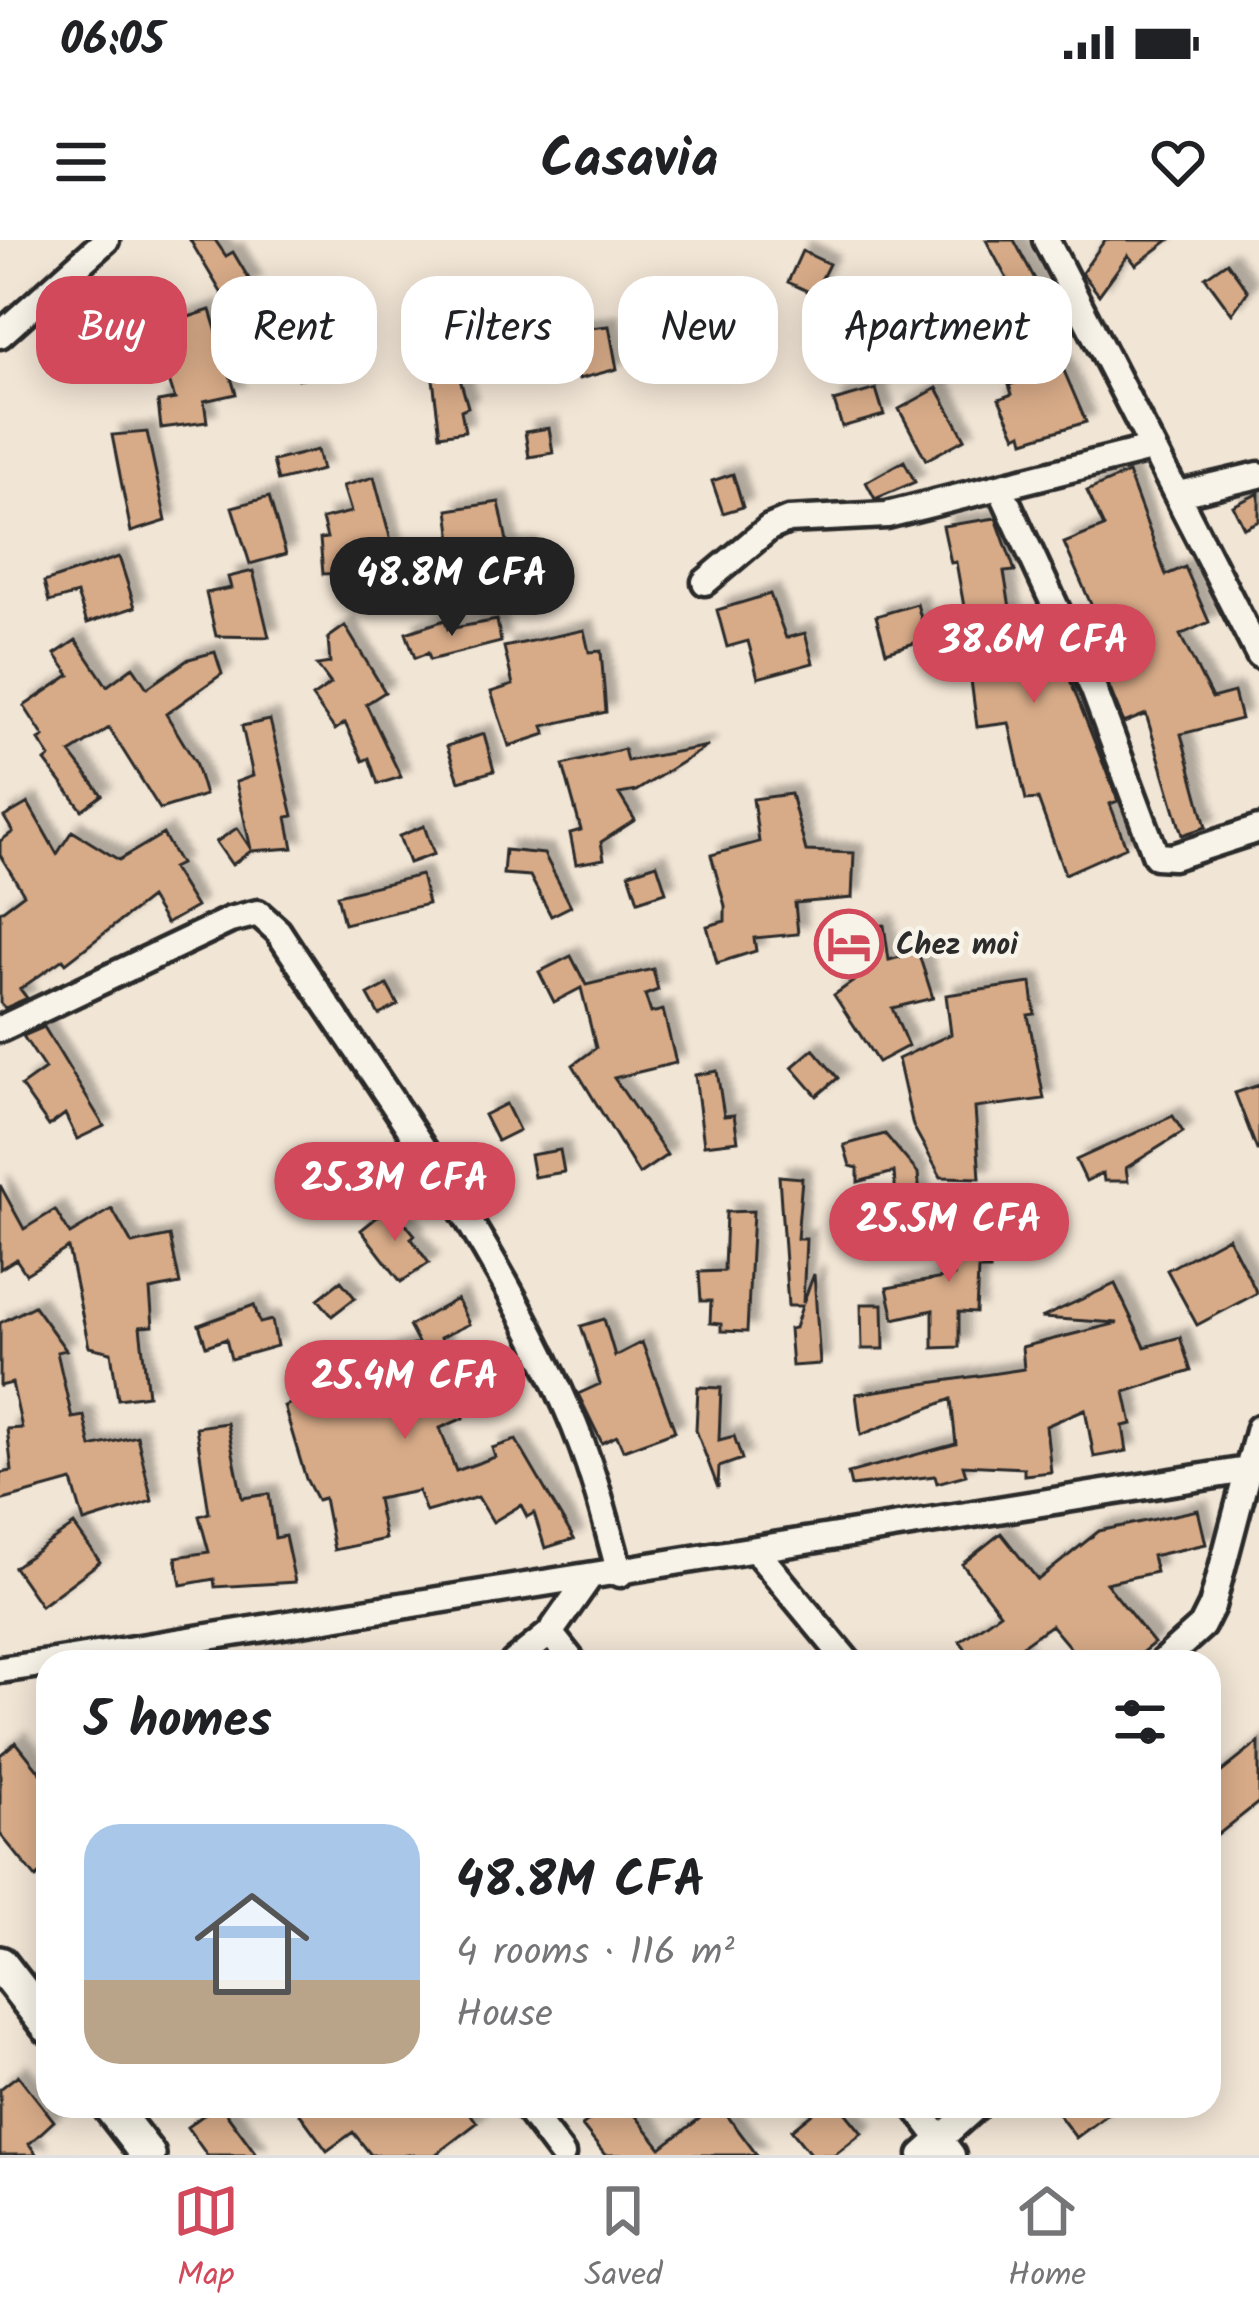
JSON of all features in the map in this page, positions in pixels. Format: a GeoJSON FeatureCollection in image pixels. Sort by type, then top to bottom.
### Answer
{"type":"FeatureCollection","features":[{"type":"Feature","properties":{"kind":"street"},"geometry":{"type":"LineString","coordinates":[[0,335],[106,240]]}},
{"type":"Feature","properties":{"kind":"street"},"geometry":{"type":"LineString","coordinates":[[1046,240],[1259,655]]}},
{"type":"Feature","properties":{"kind":"street"},"geometry":{"type":"LineString","coordinates":[[705,582],[769,529],[788,520],[887,515],[1150,448]]}},
{"type":"Feature","properties":{"kind":"street"},"geometry":{"type":"LineString","coordinates":[[1179,494],[1259,475]]}},
{"type":"Feature","properties":{"kind":"street"},"geometry":{"type":"LineString","coordinates":[[1000,488],[1094,690],[1156,856],[1173,857],[1259,830]]}},
{"type":"Feature","properties":{"kind":"street"},"geometry":{"type":"LineString","coordinates":[[0,1029],[230,920],[258,913],[278,932],[453,1198],[531,1333],[596,1482],[620,1574]]}},
{"type":"Feature","properties":{"kind":"street"},"geometry":{"type":"LineString","coordinates":[[1175,1650],[1202,1626],[1212,1606],[1253,1469],[1259,1428]]}},
{"type":"Feature","properties":{"kind":"street"},"geometry":{"type":"LineString","coordinates":[[129,1650],[1253,1469]]}},
{"type":"Feature","properties":{"kind":"street"},"geometry":{"type":"LineString","coordinates":[[757,1552],[838,1650]]}},
{"type":"Feature","properties":{"kind":"street"},"geometry":{"type":"LineString","coordinates":[[529,1650],[550,1633],[588,1579]]}},
{"type":"Feature","properties":{"kind":"street"},"geometry":{"type":"LineString","coordinates":[[550,1633],[563,1650]]}},
{"type":"Feature","properties":{"kind":"street"},"geometry":{"type":"LineString","coordinates":[[0,1670],[36,1664]]}},
{"type":"Feature","properties":{"kind":"street"},"geometry":{"type":"LineString","coordinates":[[2,1969],[36,2010]]}},
{"type":"Feature","properties":{"kind":"street"},"geometry":{"type":"LineString","coordinates":[[119,2118],[148,2155]]}},
{"type":"Feature","properties":{"kind":"street"},"geometry":{"type":"LineString","coordinates":[[534,2118],[562,2155]]}},
{"type":"Feature","properties":{"kind":"street"},"geometry":{"type":"LineString","coordinates":[[921,2118],[938,2150],[966,2118]]}},
{"type":"Feature","properties":{"kind":"building"},"geometry":{"type":"Polygon","coordinates":[[[190,240],[215,240],[226,256],[233,252],[247,276],[211,276],[190,240]]]}},
{"type":"Feature","properties":{"kind":"building"},"geometry":{"type":"Polygon","coordinates":[[[986,240],[1014,240],[1033,276],[1005,276],[986,240]]]}},
{"type":"Feature","properties":{"kind":"building"},"geometry":{"type":"Polygon","coordinates":[[[1105,240],[1169,240],[1136,265],[1128,255],[1099,295],[1082,273],[1105,240]]]}},
{"type":"Feature","properties":{"kind":"building"},"geometry":{"type":"Polygon","coordinates":[[[802,251],[829,264],[823,276],[802,276],[802,288],[788,282],[802,251]]]}},
{"type":"Feature","properties":{"kind":"building"},"geometry":{"type":"Polygon","coordinates":[[[1227,262],[1248,291],[1232,314],[1205,277],[1227,262]]]}},
{"type":"Feature","properties":{"kind":"building"},"geometry":{"type":"Polygon","coordinates":[[[210,310],[211,384],[233,384],[236,394],[204,401],[207,422],[161,428],[158,402],[175,399],[170,384],[187,384],[187,318],[210,310]]]}},
{"type":"Feature","properties":{"kind":"building"},"geometry":{"type":"Polygon","coordinates":[[[609,326],[617,369],[594,375],[594,328],[609,326]]]}},
{"type":"Feature","properties":{"kind":"building"},"geometry":{"type":"Polygon","coordinates":[[[434,384],[461,384],[468,407],[461,410],[465,431],[440,435],[434,384]]]}},
{"type":"Feature","properties":{"kind":"building"},"geometry":{"type":"Polygon","coordinates":[[[1070,384],[1086,422],[1024,441],[1022,433],[1016,436],[999,399],[1012,394],[1009,385],[1070,384]]]}},
{"type":"Feature","properties":{"kind":"building"},"geometry":{"type":"Polygon","coordinates":[[[937,388],[965,439],[926,460],[899,409],[937,388]]]}},
{"type":"Feature","properties":{"kind":"building"},"geometry":{"type":"Polygon","coordinates":[[[876,389],[884,415],[842,427],[834,401],[876,389]]]}},
{"type":"Feature","properties":{"kind":"building"},"geometry":{"type":"Polygon","coordinates":[[[549,428],[553,453],[529,457],[525,432],[549,428]]]}},
{"type":"Feature","properties":{"kind":"building"},"geometry":{"type":"Polygon","coordinates":[[[147,432],[166,521],[131,532],[112,435],[147,432]]]}},
{"type":"Feature","properties":{"kind":"building"},"geometry":{"type":"Polygon","coordinates":[[[317,450],[322,470],[278,481],[273,461],[317,450]]]}},
{"type":"Feature","properties":{"kind":"building"},"geometry":{"type":"Polygon","coordinates":[[[904,461],[915,482],[875,499],[866,482],[904,461]]]}},
{"type":"Feature","properties":{"kind":"building"},"geometry":{"type":"Polygon","coordinates":[[[1128,473],[1166,575],[1185,567],[1209,622],[1180,635],[1212,698],[1234,692],[1241,719],[1181,734],[1206,827],[1182,835],[1146,714],[1124,723],[1094,650],[1108,643],[1064,543],[1104,527],[1087,491],[1128,473]]]}},
{"type":"Feature","properties":{"kind":"building"},"geometry":{"type":"Polygon","coordinates":[[[733,474],[743,507],[723,513],[712,481],[733,474]]]}},
{"type":"Feature","properties":{"kind":"building"},"geometry":{"type":"Polygon","coordinates":[[[374,477],[393,548],[366,549],[370,585],[347,587],[344,573],[323,574],[320,539],[327,538],[322,519],[351,512],[343,486],[374,477]]]}},
{"type":"Feature","properties":{"kind":"building"},"geometry":{"type":"Polygon","coordinates":[[[1259,493],[1259,521],[1244,528],[1233,506],[1259,493]]]}},
{"type":"Feature","properties":{"kind":"building"},"geometry":{"type":"Polygon","coordinates":[[[269,497],[286,554],[250,564],[232,507],[269,497]]]}},
{"type":"Feature","properties":{"kind":"building"},"geometry":{"type":"Polygon","coordinates":[[[499,502],[509,551],[528,548],[534,590],[486,596],[481,558],[455,562],[448,510],[499,502]]]}},
{"type":"Feature","properties":{"kind":"building"},"geometry":{"type":"Polygon","coordinates":[[[996,518],[1015,571],[1004,572],[1018,655],[1045,642],[1057,668],[1064,665],[1118,801],[1110,804],[1126,847],[1065,874],[1038,799],[1026,800],[1009,723],[977,727],[971,680],[986,679],[973,617],[966,618],[956,562],[951,563],[943,526],[996,518]]]}},
{"type":"Feature","properties":{"kind":"building"},"geometry":{"type":"Polygon","coordinates":[[[119,557],[135,607],[87,623],[77,594],[49,602],[44,582],[119,557]]]}},
{"type":"Feature","properties":{"kind":"building"},"geometry":{"type":"Polygon","coordinates":[[[253,571],[269,637],[216,636],[206,593],[231,588],[228,577],[253,571]]]}},
{"type":"Feature","properties":{"kind":"building"},"geometry":{"type":"Polygon","coordinates":[[[770,594],[786,638],[805,633],[813,663],[758,678],[748,641],[727,647],[717,610],[770,594]]]}},
{"type":"Feature","properties":{"kind":"building"},"geometry":{"type":"Polygon","coordinates":[[[917,604],[927,639],[886,652],[876,616],[917,604]]]}},
{"type":"Feature","properties":{"kind":"building"},"geometry":{"type":"Polygon","coordinates":[[[445,620],[448,629],[497,620],[501,642],[430,660],[428,653],[415,658],[406,633],[445,620]]]}},
{"type":"Feature","properties":{"kind":"building"},"geometry":{"type":"Polygon","coordinates":[[[345,626],[385,692],[366,704],[401,777],[378,784],[369,758],[363,761],[345,723],[335,730],[312,697],[331,684],[317,665],[330,663],[328,638],[345,626]]]}},
{"type":"Feature","properties":{"kind":"building"},"geometry":{"type":"Polygon","coordinates":[[[584,630],[589,652],[601,651],[606,712],[543,726],[546,734],[509,746],[491,692],[513,685],[504,647],[584,630]]]}},
{"type":"Feature","properties":{"kind":"building"},"geometry":{"type":"Polygon","coordinates":[[[76,640],[107,686],[133,667],[147,688],[189,659],[215,652],[222,674],[166,714],[195,762],[205,795],[160,809],[109,728],[70,753],[102,795],[82,810],[45,761],[50,757],[39,740],[44,737],[24,706],[70,675],[55,654],[76,640]]]}},
{"type":"Feature","properties":{"kind":"building"},"geometry":{"type":"Polygon","coordinates":[[[270,720],[293,816],[287,817],[293,848],[251,851],[232,865],[216,842],[237,828],[251,849],[236,782],[253,776],[242,726],[270,720]]]}},
{"type":"Feature","properties":{"kind":"building"},"geometry":{"type":"Polygon","coordinates":[[[484,734],[494,771],[459,781],[447,746],[484,734]]]}},
{"type":"Feature","properties":{"kind":"building"},"geometry":{"type":"Polygon","coordinates":[[[708,746],[636,791],[619,794],[635,820],[601,842],[604,859],[576,864],[570,833],[581,830],[563,765],[624,749],[627,761],[708,746]]]}},
{"type":"Feature","properties":{"kind":"building"},"geometry":{"type":"Polygon","coordinates":[[[791,794],[806,851],[854,853],[852,898],[795,903],[798,934],[754,938],[756,951],[717,963],[707,926],[725,921],[725,906],[711,855],[759,842],[753,799],[791,794]]]}},
{"type":"Feature","properties":{"kind":"building"},"geometry":{"type":"Polygon","coordinates":[[[28,803],[57,854],[72,831],[119,860],[163,834],[180,864],[172,868],[196,907],[166,924],[150,898],[66,963],[63,959],[20,989],[27,998],[5,1008],[0,1003],[0,912],[24,894],[0,855],[0,841],[13,832],[4,817],[28,803]]]}},
{"type":"Feature","properties":{"kind":"building"},"geometry":{"type":"Polygon","coordinates":[[[424,826],[434,854],[409,863],[399,836],[424,826]]]}},
{"type":"Feature","properties":{"kind":"building"},"geometry":{"type":"Polygon","coordinates":[[[505,850],[544,854],[571,906],[551,916],[530,876],[503,874],[505,850]]]}},
{"type":"Feature","properties":{"kind":"building"},"geometry":{"type":"Polygon","coordinates":[[[657,864],[666,892],[638,901],[629,873],[657,864]]]}},
{"type":"Feature","properties":{"kind":"building"},"geometry":{"type":"Polygon","coordinates":[[[421,875],[428,904],[344,924],[337,895],[421,875]]]}},
{"type":"Feature","properties":{"kind":"building"},"geometry":{"type":"Polygon","coordinates":[[[884,925],[889,960],[918,952],[933,998],[892,1008],[908,1046],[878,1062],[834,995],[858,978],[851,930],[884,925]]]}},
{"type":"Feature","properties":{"kind":"building"},"geometry":{"type":"Polygon","coordinates":[[[571,956],[586,985],[653,969],[658,990],[645,995],[651,1013],[663,1010],[676,1063],[614,1078],[667,1155],[639,1174],[573,1065],[596,1048],[581,988],[554,1002],[539,972],[571,956]]]}},
{"type":"Feature","properties":{"kind":"building"},"geometry":{"type":"Polygon","coordinates":[[[1031,983],[1035,1014],[1028,1015],[1044,1099],[975,1108],[980,1178],[941,1177],[913,1126],[898,1059],[951,1034],[946,995],[1031,983]]]}},
{"type":"Feature","properties":{"kind":"building"},"geometry":{"type":"Polygon","coordinates":[[[387,985],[398,1005],[379,1015],[368,995],[387,985]]]}},
{"type":"Feature","properties":{"kind":"building"},"geometry":{"type":"Polygon","coordinates":[[[44,1027],[104,1126],[77,1139],[65,1114],[49,1126],[21,1086],[45,1069],[23,1036],[44,1027]]]}},
{"type":"Feature","properties":{"kind":"building"},"geometry":{"type":"Polygon","coordinates":[[[813,1049],[838,1078],[817,1096],[792,1067],[813,1049]]]}},
{"type":"Feature","properties":{"kind":"building"},"geometry":{"type":"Polygon","coordinates":[[[717,1071],[724,1116],[734,1115],[738,1141],[704,1145],[695,1075],[717,1071]]]}},
{"type":"Feature","properties":{"kind":"building"},"geometry":{"type":"Polygon","coordinates":[[[1259,1085],[1259,1150],[1257,1150],[1235,1093],[1259,1085]]]}},
{"type":"Feature","properties":{"kind":"building"},"geometry":{"type":"Polygon","coordinates":[[[506,1104],[519,1130],[497,1141],[484,1115],[506,1104]]]}},
{"type":"Feature","properties":{"kind":"building"},"geometry":{"type":"Polygon","coordinates":[[[1173,1116],[1183,1132],[1126,1168],[1128,1181],[1104,1181],[1103,1173],[1086,1181],[1076,1160],[1173,1116]]]}},
{"type":"Feature","properties":{"kind":"building"},"geometry":{"type":"Polygon","coordinates":[[[885,1134],[918,1173],[921,1208],[897,1210],[894,1172],[858,1182],[858,1168],[850,1166],[844,1145],[885,1134]]]}},
{"type":"Feature","properties":{"kind":"building"},"geometry":{"type":"Polygon","coordinates":[[[560,1150],[564,1172],[534,1177],[530,1155],[560,1150]]]}},
{"type":"Feature","properties":{"kind":"building"},"geometry":{"type":"Polygon","coordinates":[[[779,1176],[802,1178],[797,1239],[806,1239],[803,1303],[814,1274],[820,1364],[792,1366],[789,1329],[795,1328],[802,1306],[788,1306],[779,1176]]]}},
{"type":"Feature","properties":{"kind":"building"},"geometry":{"type":"Polygon","coordinates":[[[0,1185],[24,1229],[55,1210],[70,1234],[112,1209],[132,1244],[170,1236],[180,1284],[150,1290],[153,1326],[140,1327],[148,1395],[118,1399],[111,1352],[89,1347],[68,1248],[26,1274],[16,1259],[0,1269],[0,1185]]]}},
{"type":"Feature","properties":{"kind":"building"},"geometry":{"type":"Polygon","coordinates":[[[391,1206],[415,1235],[411,1238],[429,1263],[401,1282],[361,1230],[391,1206]]]}},
{"type":"Feature","properties":{"kind":"building"},"geometry":{"type":"Polygon","coordinates":[[[753,1211],[747,1332],[721,1331],[721,1324],[710,1323],[711,1301],[701,1301],[699,1272],[724,1271],[726,1212],[753,1211]]]}},
{"type":"Feature","properties":{"kind":"building"},"geometry":{"type":"Polygon","coordinates":[[[954,1219],[987,1219],[990,1270],[978,1270],[976,1313],[959,1312],[959,1347],[933,1348],[933,1310],[894,1319],[887,1288],[954,1276],[954,1219]]]}},
{"type":"Feature","properties":{"kind":"building"},"geometry":{"type":"Polygon","coordinates":[[[1228,1237],[1257,1293],[1197,1325],[1167,1270],[1228,1237]]]}},
{"type":"Feature","properties":{"kind":"building"},"geometry":{"type":"Polygon","coordinates":[[[341,1281],[355,1298],[332,1316],[318,1299],[341,1281]]]}},
{"type":"Feature","properties":{"kind":"building"},"geometry":{"type":"Polygon","coordinates":[[[1115,1284],[1145,1347],[1180,1337],[1191,1371],[1125,1392],[1132,1424],[1123,1426],[1127,1451],[1094,1457],[1085,1409],[1046,1426],[1051,1472],[1024,1475],[1024,1468],[963,1465],[966,1475],[937,1483],[935,1476],[851,1486],[848,1473],[956,1444],[951,1399],[861,1435],[856,1394],[1024,1369],[1022,1347],[1118,1323],[1041,1318],[1115,1284]]]}},
{"type":"Feature","properties":{"kind":"building"},"geometry":{"type":"Polygon","coordinates":[[[457,1299],[469,1324],[440,1338],[464,1418],[440,1428],[456,1471],[495,1457],[492,1448],[516,1440],[574,1539],[545,1548],[534,1513],[527,1517],[521,1505],[493,1522],[478,1497],[426,1512],[418,1491],[377,1499],[385,1539],[334,1550],[324,1498],[317,1500],[306,1479],[284,1406],[328,1388],[322,1372],[353,1356],[356,1366],[418,1343],[409,1326],[457,1299]]]}},
{"type":"Feature","properties":{"kind":"building"},"geometry":{"type":"Polygon","coordinates":[[[861,1304],[883,1304],[884,1349],[862,1349],[861,1304]]]}},
{"type":"Feature","properties":{"kind":"building"},"geometry":{"type":"Polygon","coordinates":[[[254,1305],[260,1323],[272,1320],[277,1346],[231,1359],[226,1339],[206,1346],[199,1325],[254,1305]]]}},
{"type":"Feature","properties":{"kind":"building"},"geometry":{"type":"Polygon","coordinates":[[[34,1306],[66,1350],[57,1352],[72,1418],[84,1416],[91,1447],[137,1436],[152,1501],[84,1522],[72,1481],[0,1501],[0,1473],[12,1471],[7,1429],[22,1428],[12,1383],[0,1386],[0,1323],[34,1306]]]}},
{"type":"Feature","properties":{"kind":"building"},"geometry":{"type":"Polygon","coordinates":[[[604,1319],[615,1356],[642,1342],[675,1431],[623,1450],[617,1436],[602,1443],[578,1394],[600,1384],[581,1326],[604,1319]]]}},
{"type":"Feature","properties":{"kind":"building"},"geometry":{"type":"Polygon","coordinates":[[[698,1387],[721,1388],[719,1440],[734,1436],[742,1459],[719,1467],[718,1488],[696,1430],[698,1387]]]}},
{"type":"Feature","properties":{"kind":"building"},"geometry":{"type":"Polygon","coordinates":[[[227,1423],[242,1498],[269,1494],[275,1538],[285,1536],[295,1582],[215,1587],[214,1579],[181,1585],[176,1557],[209,1552],[199,1516],[209,1513],[196,1427],[227,1423]]]}},
{"type":"Feature","properties":{"kind":"building"},"geometry":{"type":"Polygon","coordinates":[[[1198,1510],[1206,1544],[1152,1556],[1156,1572],[1106,1583],[1154,1643],[1145,1650],[1072,1650],[1051,1625],[1018,1650],[966,1650],[960,1641],[1000,1613],[962,1564],[1001,1533],[1038,1580],[1099,1531],[1198,1510]]]}},
{"type":"Feature","properties":{"kind":"building"},"geometry":{"type":"Polygon","coordinates":[[[74,1525],[100,1562],[41,1606],[14,1567],[74,1525]]]}},
{"type":"Feature","properties":{"kind":"building"},"geometry":{"type":"Polygon","coordinates":[[[16,1742],[36,1767],[36,1878],[0,1834],[0,1755],[16,1742]]]}},
{"type":"Feature","properties":{"kind":"building"},"geometry":{"type":"Polygon","coordinates":[[[1259,1742],[1259,1802],[1221,1832],[1221,1772],[1259,1742]]]}},
{"type":"Feature","properties":{"kind":"building"},"geometry":{"type":"Polygon","coordinates":[[[18,2075],[36,2098],[36,2118],[54,2121],[29,2144],[37,2155],[0,2155],[0,2089],[18,2075]]]}},
{"type":"Feature","properties":{"kind":"building"},"geometry":{"type":"Polygon","coordinates":[[[199,2118],[230,2118],[257,2155],[207,2155],[187,2127],[199,2118]]]}},
{"type":"Feature","properties":{"kind":"building"},"geometry":{"type":"Polygon","coordinates":[[[303,2118],[473,2118],[477,2123],[435,2155],[371,2155],[353,2132],[327,2151],[303,2118]]]}},
{"type":"Feature","properties":{"kind":"building"},"geometry":{"type":"Polygon","coordinates":[[[592,2118],[637,2118],[661,2148],[698,2118],[729,2118],[757,2155],[605,2155],[582,2126],[592,2118]]]}},
{"type":"Feature","properties":{"kind":"building"},"geometry":{"type":"Polygon","coordinates":[[[806,2118],[850,2118],[862,2133],[834,2155],[811,2155],[791,2130],[806,2118]]]}},
{"type":"Feature","properties":{"kind":"building"},"geometry":{"type":"Polygon","coordinates":[[[1061,2118],[1103,2118],[1076,2138],[1061,2118]]]}},
{"type":"Feature","properties":{"kind":"place","name":"Chez moi"},"geometry":{"type":"Point","coordinates":[849,944]}}]}
